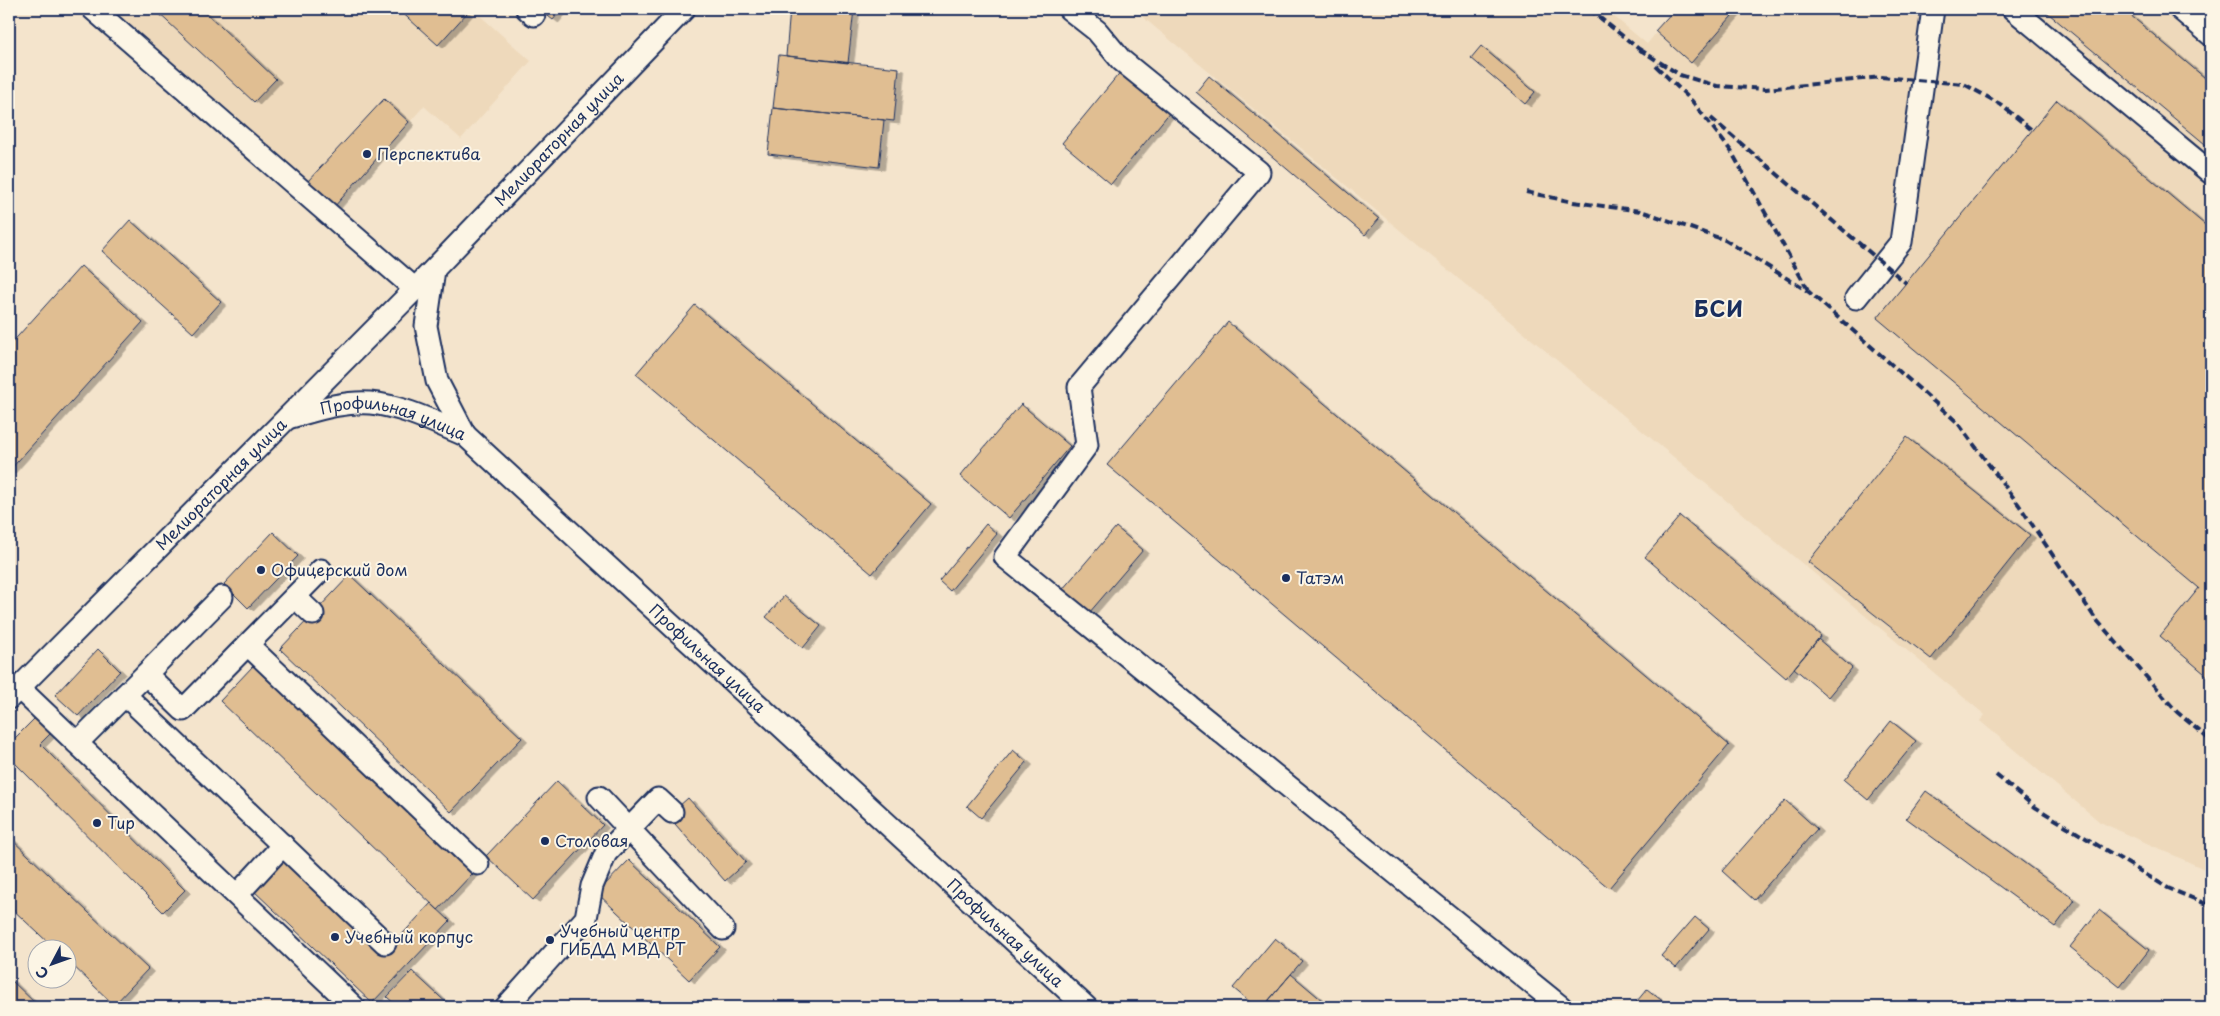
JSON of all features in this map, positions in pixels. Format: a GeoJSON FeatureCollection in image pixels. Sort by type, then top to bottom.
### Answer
{"type":"FeatureCollection","features":[{"type":"Feature","properties":{"kind":"street"},"geometry":{"type":"LineString","coordinates":[[92,9],[415,289]]}},
{"type":"Feature","properties":{"kind":"street","name":"Мелиораторная улица"},"geometry":{"type":"LineString","coordinates":[[14,693],[434,270],[684,9]]}},
{"type":"Feature","properties":{"kind":"street"},"geometry":{"type":"LineString","coordinates":[[1069,9],[1097,31],[1121,60],[1259,172],[1079,387],[1087,445],[1005,556],[1561,1007]]}},
{"type":"Feature","properties":{"kind":"street"},"geometry":{"type":"LineString","coordinates":[[1856,298],[1902,242],[1933,9]]}},
{"type":"Feature","properties":{"kind":"street"},"geometry":{"type":"LineString","coordinates":[[2013,9],[2211,173]]}},
{"type":"Feature","properties":{"kind":"street"},"geometry":{"type":"LineString","coordinates":[[2180,9],[2211,35]]}},
{"type":"Feature","properties":{"kind":"street"},"geometry":{"type":"LineString","coordinates":[[434,270],[426,326],[437,381],[465,435]]}},
{"type":"Feature","properties":{"kind":"street","name":"Профильная улица"},"geometry":{"type":"LineString","coordinates":[[287,418],[334,406],[371,403],[418,415],[465,435],[1086,1007]]}},
{"type":"Feature","properties":{"kind":"street"},"geometry":{"type":"LineString","coordinates":[[146,674],[183,710],[321,570]]}},
{"type":"Feature","properties":{"kind":"street"},"geometry":{"type":"LineString","coordinates":[[77,743],[222,597]]}},
{"type":"Feature","properties":{"kind":"street"},"geometry":{"type":"LineString","coordinates":[[295,597],[313,614]]}},
{"type":"Feature","properties":{"kind":"street"},"geometry":{"type":"LineString","coordinates":[[248,645],[478,864]]}},
{"type":"Feature","properties":{"kind":"street"},"geometry":{"type":"LineString","coordinates":[[14,693],[77,743],[354,1007]]}},
{"type":"Feature","properties":{"kind":"street"},"geometry":{"type":"LineString","coordinates":[[125,695],[385,943]]}},
{"type":"Feature","properties":{"kind":"street"},"geometry":{"type":"LineString","coordinates":[[599,796],[627,829],[723,929]]}},
{"type":"Feature","properties":{"kind":"street"},"geometry":{"type":"LineString","coordinates":[[506,1007],[586,918],[588,900],[606,853],[627,829],[658,799],[672,812]]}},
{"type":"Feature","properties":{"kind":"street"},"geometry":{"type":"LineString","coordinates":[[237,895],[283,845]]}},
{"type":"Feature","properties":{"kind":"shaded area","name":"Перспектива"},"geometry":{"type":"Polygon","coordinates":[[[110,9],[478,9],[476,12],[531,61],[461,139],[424,106],[334,207],[110,9]]]}},
{"type":"Feature","properties":{"kind":"shaded area"},"geometry":{"type":"Polygon","coordinates":[[[1133,9],[1605,9],[1647,44],[1675,9],[2211,9],[2211,872],[2100,822],[1980,721],[1985,715],[1133,9]]]}},
{"type":"Feature","properties":{"kind":"building"},"geometry":{"type":"Polygon","coordinates":[[[154,9],[202,9],[276,79],[254,102],[154,9]]]}},
{"type":"Feature","properties":{"kind":"building"},"geometry":{"type":"Polygon","coordinates":[[[398,9],[462,9],[467,13],[438,45],[398,9]]]}},
{"type":"Feature","properties":{"kind":"building"},"geometry":{"type":"Polygon","coordinates":[[[539,9],[562,9],[553,20],[539,9]]]}},
{"type":"Feature","properties":{"kind":"building"},"geometry":{"type":"Polygon","coordinates":[[[790,9],[854,9],[848,63],[786,56],[790,9]]]}},
{"type":"Feature","properties":{"kind":"building"},"geometry":{"type":"Polygon","coordinates":[[[1675,9],[1738,9],[1691,63],[1655,31],[1675,9]]]}},
{"type":"Feature","properties":{"kind":"building"},"geometry":{"type":"Polygon","coordinates":[[[2043,9],[2123,9],[2211,83],[2211,149],[2043,9]]]}},
{"type":"Feature","properties":{"kind":"building"},"geometry":{"type":"Polygon","coordinates":[[[1481,46],[1535,92],[1525,104],[1471,58],[1481,46]]]}},
{"type":"Feature","properties":{"kind":"building"},"geometry":{"type":"Polygon","coordinates":[[[779,55],[899,68],[894,121],[773,108],[779,55]]]}},
{"type":"Feature","properties":{"kind":"building"},"geometry":{"type":"Polygon","coordinates":[[[1122,70],[1171,111],[1111,184],[1062,143],[1122,70]]]}},
{"type":"Feature","properties":{"kind":"building"},"geometry":{"type":"Polygon","coordinates":[[[1209,76],[1379,219],[1365,235],[1196,92],[1209,76]]]}},
{"type":"Feature","properties":{"kind":"building"},"geometry":{"type":"Polygon","coordinates":[[[384,99],[409,122],[334,207],[307,182],[384,99]]]}},
{"type":"Feature","properties":{"kind":"building"},"geometry":{"type":"Polygon","coordinates":[[[2057,100],[2211,230],[2211,679],[2160,636],[2199,588],[1877,318],[2057,100]]]}},
{"type":"Feature","properties":{"kind":"building"},"geometry":{"type":"Polygon","coordinates":[[[773,108],[884,120],[879,167],[768,154],[773,108]]]}},
{"type":"Feature","properties":{"kind":"building"},"geometry":{"type":"Polygon","coordinates":[[[130,220],[221,302],[193,333],[102,251],[130,220]]]}},
{"type":"Feature","properties":{"kind":"building"},"geometry":{"type":"Polygon","coordinates":[[[81,266],[143,322],[9,471],[9,346],[81,266]]]}},
{"type":"Feature","properties":{"kind":"building"},"geometry":{"type":"Polygon","coordinates":[[[695,305],[931,504],[872,574],[636,374],[695,305]]]}},
{"type":"Feature","properties":{"kind":"building"},"geometry":{"type":"Polygon","coordinates":[[[1228,322],[1729,745],[1609,888],[1107,465],[1228,322]]]}},
{"type":"Feature","properties":{"kind":"building"},"geometry":{"type":"Polygon","coordinates":[[[1021,404],[1070,446],[1009,518],[960,476],[1021,404]]]}},
{"type":"Feature","properties":{"kind":"building"},"geometry":{"type":"Polygon","coordinates":[[[1907,437],[2030,535],[1931,659],[1808,562],[1907,437]]]}},
{"type":"Feature","properties":{"kind":"building"},"geometry":{"type":"Polygon","coordinates":[[[1680,516],[1821,636],[1786,678],[1645,557],[1680,516]]]}},
{"type":"Feature","properties":{"kind":"building"},"geometry":{"type":"Polygon","coordinates":[[[986,524],[997,534],[950,591],[939,581],[986,524]]]}},
{"type":"Feature","properties":{"kind":"building"},"geometry":{"type":"Polygon","coordinates":[[[1116,527],[1143,550],[1083,620],[1056,597],[1116,527]]]}},
{"type":"Feature","properties":{"kind":"building","name":"Офицерский дом"},"geometry":{"type":"Polygon","coordinates":[[[273,532],[298,556],[248,608],[224,584],[273,532]]]}},
{"type":"Feature","properties":{"kind":"building"},"geometry":{"type":"Polygon","coordinates":[[[350,575],[522,738],[451,812],[280,649],[350,575]]]}},
{"type":"Feature","properties":{"kind":"building"},"geometry":{"type":"Polygon","coordinates":[[[784,596],[821,626],[803,648],[766,617],[784,596]]]}},
{"type":"Feature","properties":{"kind":"building"},"geometry":{"type":"Polygon","coordinates":[[[1818,639],[1852,668],[1828,697],[1794,668],[1818,639]]]}},
{"type":"Feature","properties":{"kind":"building"},"geometry":{"type":"Polygon","coordinates":[[[98,649],[120,671],[78,716],[55,695],[98,649]]]}},
{"type":"Feature","properties":{"kind":"building"},"geometry":{"type":"Polygon","coordinates":[[[253,666],[472,874],[438,910],[220,701],[253,666]]]}},
{"type":"Feature","properties":{"kind":"building","name":"Тир"},"geometry":{"type":"Polygon","coordinates":[[[35,718],[51,733],[40,744],[185,890],[163,912],[9,757],[9,744],[35,718]]]}},
{"type":"Feature","properties":{"kind":"building"},"geometry":{"type":"Polygon","coordinates":[[[1891,721],[1916,741],[1868,800],[1844,780],[1891,721]]]}},
{"type":"Feature","properties":{"kind":"building"},"geometry":{"type":"Polygon","coordinates":[[[1013,750],[1027,762],[981,818],[967,806],[1013,750]]]}},
{"type":"Feature","properties":{"kind":"building","name":"Столовая"},"geometry":{"type":"Polygon","coordinates":[[[557,781],[603,825],[533,900],[486,856],[557,781]]]}},
{"type":"Feature","properties":{"kind":"building"},"geometry":{"type":"Polygon","coordinates":[[[1926,791],[2075,900],[2055,927],[1906,818],[1926,791]]]}},
{"type":"Feature","properties":{"kind":"building"},"geometry":{"type":"Polygon","coordinates":[[[688,798],[746,862],[725,881],[668,816],[688,798]]]}},
{"type":"Feature","properties":{"kind":"building"},"geometry":{"type":"Polygon","coordinates":[[[1785,800],[1817,829],[1754,900],[1722,871],[1785,800]]]}},
{"type":"Feature","properties":{"kind":"building"},"geometry":{"type":"Polygon","coordinates":[[[9,837],[148,969],[114,1005],[78,971],[78,938],[43,938],[9,906],[9,837]]]}},
{"type":"Feature","properties":{"kind":"building","name":"Учебный корпус"},"geometry":{"type":"Polygon","coordinates":[[[284,857],[385,953],[431,903],[450,921],[372,1003],[253,890],[284,857]]]}},
{"type":"Feature","properties":{"kind":"building"},"geometry":{"type":"Polygon","coordinates":[[[629,860],[720,947],[689,980],[597,893],[629,860]]]}},
{"type":"Feature","properties":{"kind":"building"},"geometry":{"type":"Polygon","coordinates":[[[2099,910],[2149,950],[2120,987],[2070,947],[2099,910]]]}},
{"type":"Feature","properties":{"kind":"building"},"geometry":{"type":"Polygon","coordinates":[[[1695,917],[1709,929],[1676,968],[1661,956],[1695,917]]]}},
{"type":"Feature","properties":{"kind":"building"},"geometry":{"type":"Polygon","coordinates":[[[1275,938],[1302,961],[1263,1007],[1256,1007],[1233,988],[1275,938]]]}},
{"type":"Feature","properties":{"kind":"building"},"geometry":{"type":"Polygon","coordinates":[[[412,971],[451,1007],[398,1007],[387,997],[412,971]]]}},
{"type":"Feature","properties":{"kind":"building"},"geometry":{"type":"Polygon","coordinates":[[[1291,974],[1330,1007],[1278,1007],[1269,1000],[1291,974]]]}},
{"type":"Feature","properties":{"kind":"building"},"geometry":{"type":"Polygon","coordinates":[[[9,978],[39,1007],[9,1007],[9,978]]]}},
{"type":"Feature","properties":{"kind":"building"},"geometry":{"type":"Polygon","coordinates":[[[1647,989],[1670,1007],[1632,1007],[1647,989]]]}},
{"type":"Feature","properties":{"kind":"railway"},"geometry":{"type":"LineString","coordinates":[[1589,9],[1644,53]]}},
{"type":"Feature","properties":{"kind":"railway"},"geometry":{"type":"LineString","coordinates":[[1639,49],[1680,75],[1717,86],[1766,89],[1881,77],[1964,84],[2000,104],[2032,130]]}},
{"type":"Feature","properties":{"kind":"railway"},"geometry":{"type":"LineString","coordinates":[[1656,66],[1692,101],[1731,151],[1808,290]]}},
{"type":"Feature","properties":{"kind":"railway"},"geometry":{"type":"LineString","coordinates":[[1711,118],[1906,283]]}},
{"type":"Feature","properties":{"kind":"railway"},"geometry":{"type":"LineString","coordinates":[[1526,192],[1573,202],[1641,211],[1725,240],[1809,292],[1957,422],[2019,505],[2095,618],[2177,712],[2211,741]]}},
{"type":"Feature","properties":{"kind":"railway"},"geometry":{"type":"LineString","coordinates":[[1996,775],[2035,807],[2168,888],[2211,906]]}},
{"type":"Feature","properties":{"kind":"place","name":"Перспектива"},"geometry":{"type":"Point","coordinates":[367,154]}},
{"type":"Feature","properties":{"kind":"place","name":"Офицерский дом"},"geometry":{"type":"Point","coordinates":[261,570]}},
{"type":"Feature","properties":{"kind":"place","name":"Татэм"},"geometry":{"type":"Point","coordinates":[1286,578]}},
{"type":"Feature","properties":{"kind":"place","name":"Тир"},"geometry":{"type":"Point","coordinates":[97,823]}},
{"type":"Feature","properties":{"kind":"place","name":"Столовая"},"geometry":{"type":"Point","coordinates":[545,841]}},
{"type":"Feature","properties":{"kind":"place","name":"Учебный корпус"},"geometry":{"type":"Point","coordinates":[335,937]}},
{"type":"Feature","properties":{"kind":"place","name":"Учебный центр ГИБДД МВД РТ"},"geometry":{"type":"Point","coordinates":[550,940]}},
{"type":"Feature","properties":{"kind":"district","name":"БСИ"},"geometry":{"type":"Point","coordinates":[1719,310]}}]}
